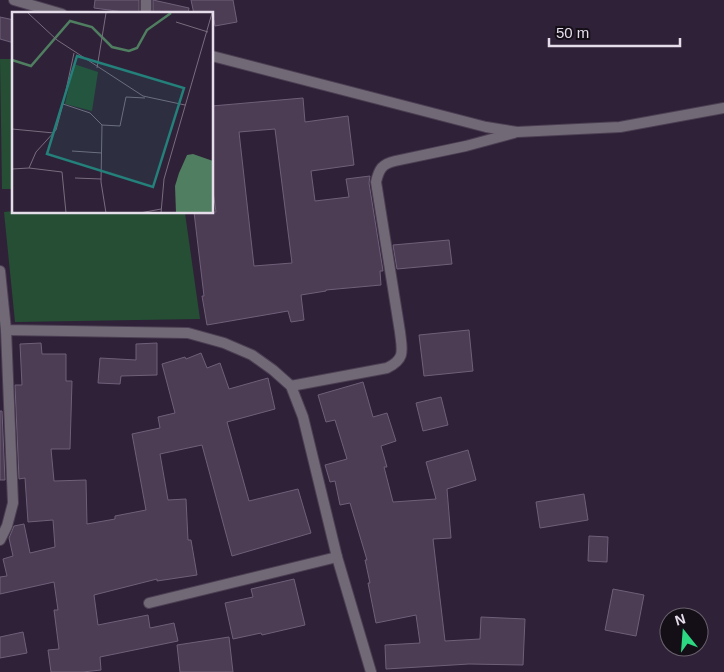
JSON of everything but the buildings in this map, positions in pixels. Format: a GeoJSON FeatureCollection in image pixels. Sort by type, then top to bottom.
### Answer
{"type":"FeatureCollection","features":[{"type":"Feature","properties":{"kind":"street"},"geometry":{"type":"LineString","coordinates":[[14,0],[55,12]]}},
{"type":"Feature","properties":{"kind":"street"},"geometry":{"type":"LineString","coordinates":[[214,57],[486,127],[517,132],[620,127],[724,108]]}},
{"type":"Feature","properties":{"kind":"street"},"geometry":{"type":"LineString","coordinates":[[291,386],[387,368],[398,362],[401,357],[400,332],[376,182],[381,167],[395,160],[466,146],[517,132]]}},
{"type":"Feature","properties":{"kind":"street"},"geometry":{"type":"LineString","coordinates":[[0,271],[6,330],[14,488],[13,503],[0,540]]}},
{"type":"Feature","properties":{"kind":"street"},"geometry":{"type":"LineString","coordinates":[[6,330],[188,333],[224,342],[252,355],[291,386],[303,417],[337,557],[371,672]]}},
{"type":"Feature","properties":{"kind":"street"},"geometry":{"type":"LineString","coordinates":[[149,603],[337,557]]}},
{"type":"Feature","properties":{"kind":"green space"},"geometry":{"type":"Polygon","coordinates":[[[0,59],[12,59],[12,189],[2,189],[0,59]]]}},
{"type":"Feature","properties":{"kind":"green space"},"geometry":{"type":"Polygon","coordinates":[[[12,211],[12,214],[185,214],[200,319],[15,322],[4,212],[12,211]]]}}]}
